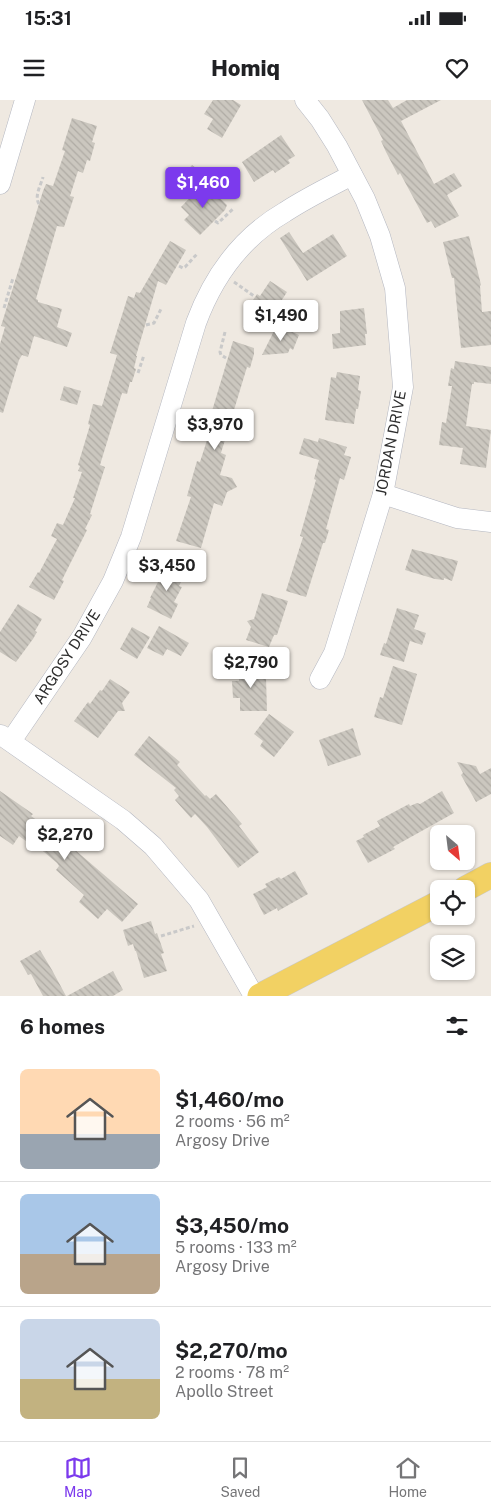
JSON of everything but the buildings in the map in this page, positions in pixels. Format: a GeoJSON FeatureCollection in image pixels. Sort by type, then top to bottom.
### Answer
{"type":"FeatureCollection","features":[{"type":"Feature","properties":{"kind":"main road"},"geometry":{"type":"LineString","coordinates":[[475,884],[491,875]]}},
{"type":"Feature","properties":{"kind":"main road"},"geometry":{"type":"LineString","coordinates":[[260,996],[430,908]]}},
{"type":"Feature","properties":{"kind":"street"},"geometry":{"type":"LineString","coordinates":[[0,184],[25,100]]}},
{"type":"Feature","properties":{"kind":"street","name":"JORDAN DRIVE"},"geometry":{"type":"LineString","coordinates":[[305,100],[329,131],[364,199],[380,236],[395,288],[403,388],[383,494],[334,653],[320,679]]}},
{"type":"Feature","properties":{"kind":"street","name":"ARGOSY DRIVE"},"geometry":{"type":"LineString","coordinates":[[5,738],[75,649],[113,581],[131,536],[196,323],[210,290],[222,270],[240,248],[269,222],[352,175]]}},
{"type":"Feature","properties":{"kind":"street"},"geometry":{"type":"LineString","coordinates":[[383,494],[457,518],[491,522]]}},
{"type":"Feature","properties":{"kind":"street"},"geometry":{"type":"LineString","coordinates":[[5,738],[123,820],[163,856],[198,900],[254,996]]}},
{"type":"Feature","properties":{"kind":"path"},"geometry":{"type":"LineString","coordinates":[[39,204],[36,200],[43,177]]}},
{"type":"Feature","properties":{"kind":"path"},"geometry":{"type":"LineString","coordinates":[[215,220],[218,223],[234,208]]}},
{"type":"Feature","properties":{"kind":"path"},"geometry":{"type":"LineString","coordinates":[[179,266],[185,267],[197,254]]}},
{"type":"Feature","properties":{"kind":"path"},"geometry":{"type":"LineString","coordinates":[[4,308],[13,278]]}},
{"type":"Feature","properties":{"kind":"path"},"geometry":{"type":"LineString","coordinates":[[146,325],[154,323],[161,309]]}},
{"type":"Feature","properties":{"kind":"path"},"geometry":{"type":"LineString","coordinates":[[225,332],[220,352],[226,358]]}},
{"type":"Feature","properties":{"kind":"path"},"geometry":{"type":"LineString","coordinates":[[138,373],[144,355]]}},
{"type":"Feature","properties":{"kind":"path"},"geometry":{"type":"LineString","coordinates":[[161,936],[210,919]]}}]}
